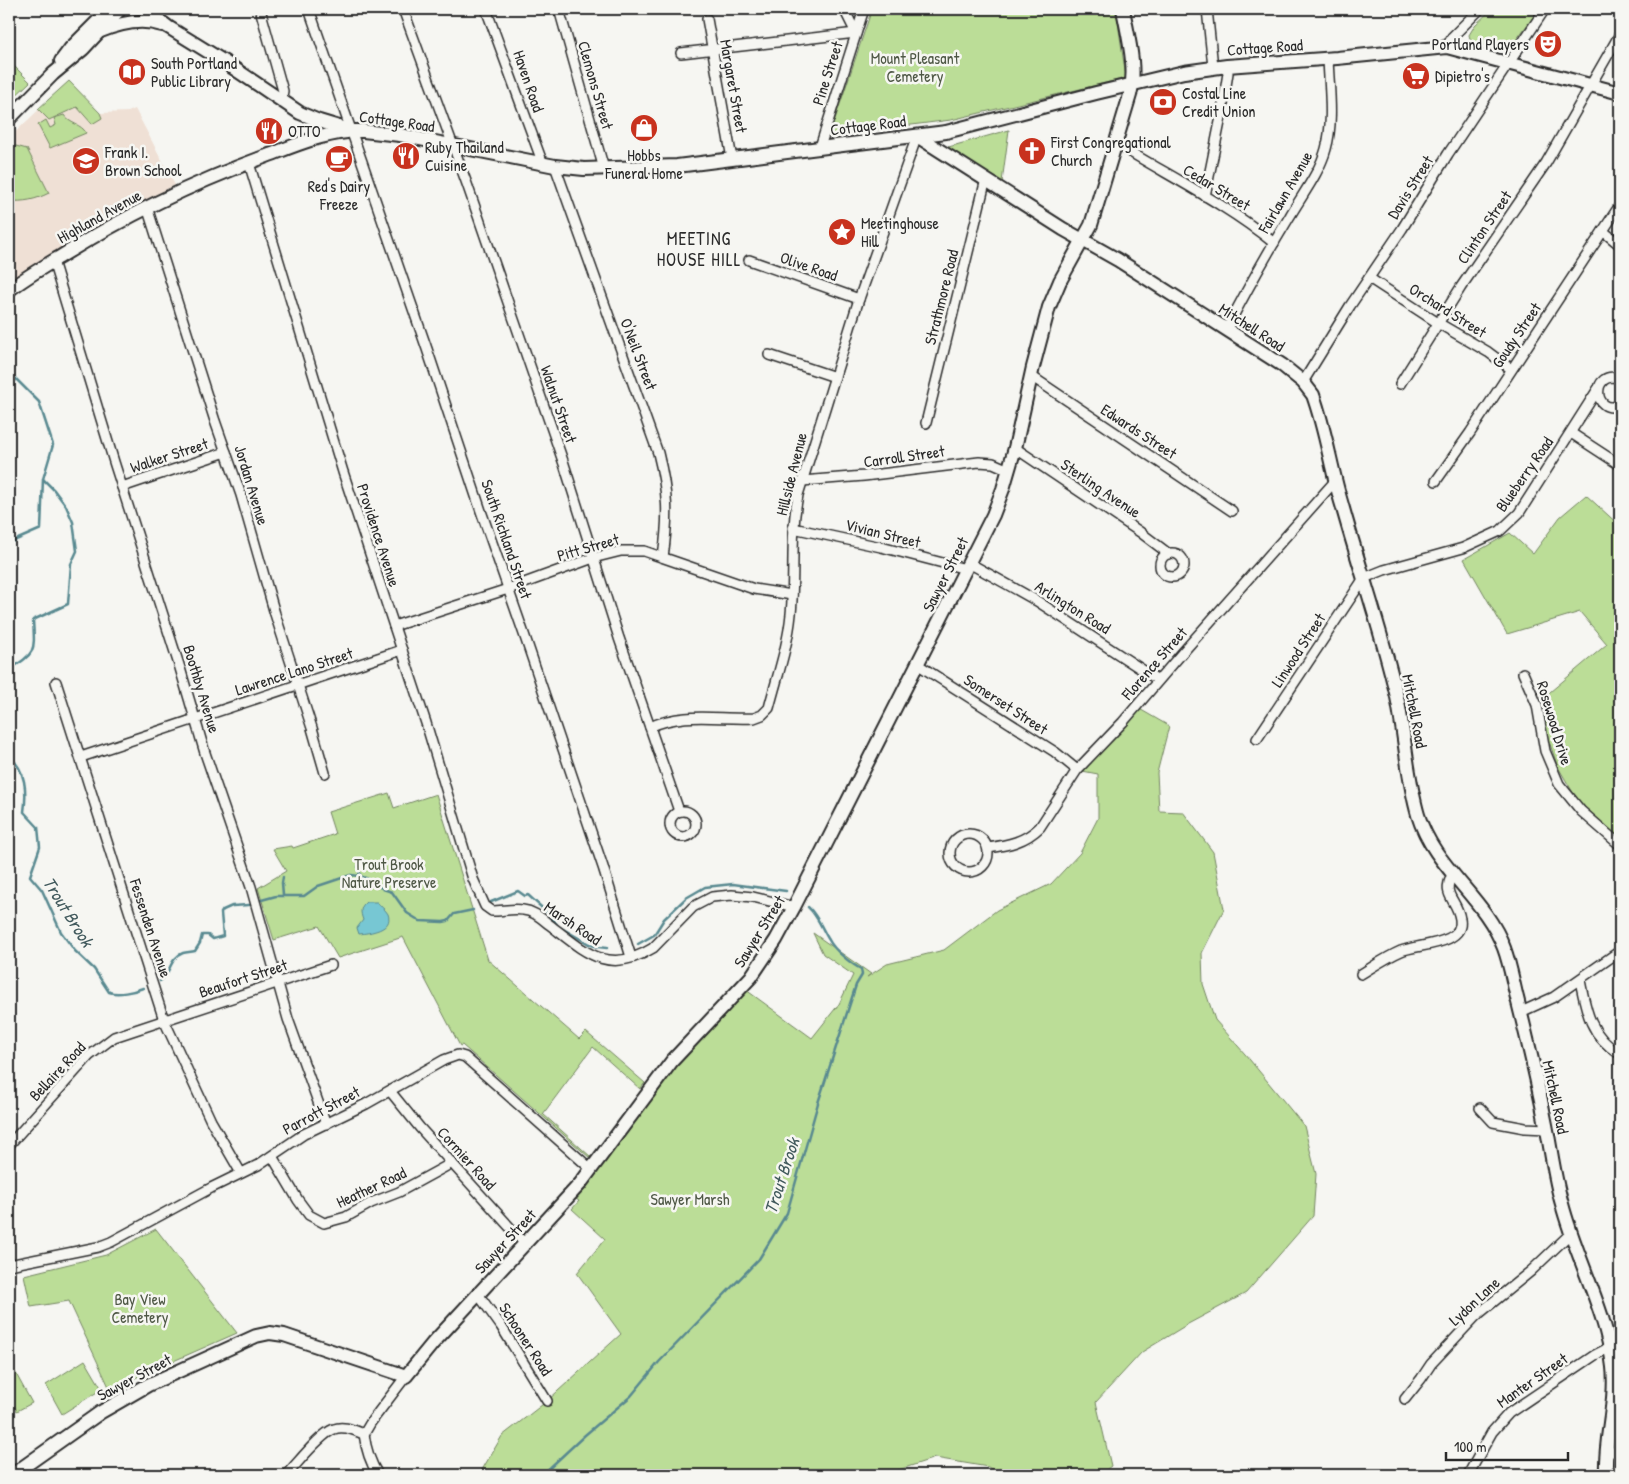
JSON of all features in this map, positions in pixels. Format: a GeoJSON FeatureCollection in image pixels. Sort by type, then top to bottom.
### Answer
{"type":"FeatureCollection","features":[{"type":"Feature","properties":{"kind":"street"},"geometry":{"type":"LineString","coordinates":[[53,74],[70,49],[110,9]]}},
{"type":"Feature","properties":{"kind":"street"},"geometry":{"type":"LineString","coordinates":[[9,120],[120,9]]}},
{"type":"Feature","properties":{"kind":"street","name":"Cottage Road"},"geometry":{"type":"LineString","coordinates":[[144,9],[168,27],[305,116],[352,131],[400,135],[549,165],[604,169],[677,166],[952,131],[1184,72],[1213,67],[1447,47],[1620,93]]}},
{"type":"Feature","properties":{"kind":"street"},"geometry":{"type":"LineString","coordinates":[[260,9],[283,92],[281,101]]}},
{"type":"Feature","properties":{"kind":"street","name":"South Richland Street"},"geometry":{"type":"LineString","coordinates":[[309,9],[600,857],[631,957]]}},
{"type":"Feature","properties":{"kind":"street","name":"Walnut Street"},"geometry":{"type":"LineString","coordinates":[[402,9],[453,146],[564,464],[593,558],[679,812]]}},
{"type":"Feature","properties":{"kind":"street","name":"Haven Road"},"geometry":{"type":"LineString","coordinates":[[486,9],[549,165]]}},
{"type":"Feature","properties":{"kind":"street","name":"Clemons Street"},"geometry":{"type":"LineString","coordinates":[[559,9],[604,169]]}},
{"type":"Feature","properties":{"kind":"street"},"geometry":{"type":"LineString","coordinates":[[681,53],[856,33],[844,9]]}},
{"type":"Feature","properties":{"kind":"street","name":"Pine Street"},"geometry":{"type":"LineString","coordinates":[[820,148],[864,9]]}},
{"type":"Feature","properties":{"kind":"street","name":"Sawyer Street"},"geometry":{"type":"LineString","coordinates":[[12,1475],[101,1412],[127,1396],[224,1350],[263,1334],[277,1334],[291,1338],[406,1376],[478,1294],[564,1203],[672,1061],[751,977],[776,940],[794,907],[993,516],[1015,448],[1049,306],[1060,281],[1092,225],[1133,85],[1123,9]]}},
{"type":"Feature","properties":{"kind":"street"},"geometry":{"type":"LineString","coordinates":[[1207,9],[1213,67]]}},
{"type":"Feature","properties":{"kind":"street"},"geometry":{"type":"LineString","coordinates":[[1447,47],[1452,38],[1480,9]]}},
{"type":"Feature","properties":{"kind":"street","name":"Davis Street"},"geometry":{"type":"LineString","coordinates":[[1303,382],[1448,154],[1544,9]]}},
{"type":"Feature","properties":{"kind":"street","name":"Margaret Street"},"geometry":{"type":"LineString","coordinates":[[707,19],[732,159]]}},
{"type":"Feature","properties":{"kind":"street"},"geometry":{"type":"LineString","coordinates":[[99,32],[120,24],[138,21],[168,27]]}},
{"type":"Feature","properties":{"kind":"street","name":"Clinton Street"},"geometry":{"type":"LineString","coordinates":[[1400,384],[1461,287],[1546,163],[1620,34]]}},
{"type":"Feature","properties":{"kind":"street","name":"Fairlawn Avenue"},"geometry":{"type":"LineString","coordinates":[[1226,330],[1310,183],[1326,150],[1330,131],[1331,111],[1328,58]]}},
{"type":"Feature","properties":{"kind":"street"},"geometry":{"type":"LineString","coordinates":[[1205,196],[1221,118],[1228,74],[1227,66]]}},
{"type":"Feature","properties":{"kind":"street","name":"Highland Avenue"},"geometry":{"type":"LineString","coordinates":[[9,290],[93,236],[147,207],[215,176],[309,139],[352,131]]}},
{"type":"Feature","properties":{"kind":"street","name":"Mitchell Road"},"geometry":{"type":"LineString","coordinates":[[917,136],[986,178],[1063,229],[1118,260],[1282,365],[1303,382],[1313,395],[1389,664],[1398,702],[1414,799],[1425,836],[1435,852],[1488,915],[1504,949],[1521,1012],[1562,1204],[1606,1330],[1615,1344],[1614,1387],[1606,1451],[1606,1475]]}},
{"type":"Feature","properties":{"kind":"street","name":"Hillside Avenue"},"geometry":{"type":"LineString","coordinates":[[650,727],[664,721],[683,717],[754,718],[762,715],[769,708],[788,632],[792,595],[793,528],[798,495],[859,299],[917,136]]}},
{"type":"Feature","properties":{"kind":"street","name":"Cedar Street"},"geometry":{"type":"LineString","coordinates":[[1117,144],[1256,228],[1274,243]]}},
{"type":"Feature","properties":{"kind":"street","name":"Providence Avenue"},"geometry":{"type":"LineString","coordinates":[[249,163],[343,472],[402,650],[473,879],[485,906],[492,912]]}},
{"type":"Feature","properties":{"kind":"street","name":"O'Neil Street"},"geometry":{"type":"LineString","coordinates":[[549,165],[658,453],[665,480],[667,501],[668,525],[663,557]]}},
{"type":"Feature","properties":{"kind":"street","name":"Strathmore Road"},"geometry":{"type":"LineString","coordinates":[[926,423],[986,178]]}},
{"type":"Feature","properties":{"kind":"street","name":"Goudy Street"},"geometry":{"type":"LineString","coordinates":[[1436,481],[1470,433],[1620,204]]}},
{"type":"Feature","properties":{"kind":"street","name":"Jordan Avenue"},"geometry":{"type":"LineString","coordinates":[[147,207],[241,495],[275,614],[325,773]]}},
{"type":"Feature","properties":{"kind":"street"},"geometry":{"type":"LineString","coordinates":[[1603,231],[1620,244]]}},
{"type":"Feature","properties":{"kind":"street","name":"Olive Road"},"geometry":{"type":"LineString","coordinates":[[748,260],[859,299]]}},
{"type":"Feature","properties":{"kind":"street","name":"Boothby Avenue"},"geometry":{"type":"LineString","coordinates":[[53,261],[195,719],[251,887],[300,1056],[326,1124]]}},
{"type":"Feature","properties":{"kind":"street","name":"Orchard Street"},"geometry":{"type":"LineString","coordinates":[[1369,278],[1438,323],[1488,352],[1511,369]]}},
{"type":"Feature","properties":{"kind":"street"},"geometry":{"type":"LineString","coordinates":[[769,355],[835,377]]}},
{"type":"Feature","properties":{"kind":"street","name":"Edwards Street"},"geometry":{"type":"LineString","coordinates":[[1031,376],[1232,511]]}},
{"type":"Feature","properties":{"kind":"street","name":"Blueberry Road"},"geometry":{"type":"LineString","coordinates":[[1364,578],[1384,570],[1463,548],[1500,531],[1519,513],[1603,381],[1612,377],[1620,379]]}},
{"type":"Feature","properties":{"kind":"street"},"geometry":{"type":"LineString","coordinates":[[1598,389],[1600,398],[1607,406]]}},
{"type":"Feature","properties":{"kind":"street"},"geometry":{"type":"LineString","coordinates":[[1584,412],[1592,407],[1620,405]]}},
{"type":"Feature","properties":{"kind":"street"},"geometry":{"type":"LineString","coordinates":[[1571,433],[1620,465]]}},
{"type":"Feature","properties":{"kind":"street","name":"Sterling Avenue"},"geometry":{"type":"LineString","coordinates":[[1015,448],[1140,532],[1169,554]]}},
{"type":"Feature","properties":{"kind":"street","name":"Walker Street"},"geometry":{"type":"LineString","coordinates":[[122,487],[226,452]]}},
{"type":"Feature","properties":{"kind":"street","name":"Carroll Street"},"geometry":{"type":"LineString","coordinates":[[802,481],[864,476],[978,462],[993,463],[1009,470]]}},
{"type":"Feature","properties":{"kind":"street","name":"Florence Street"},"geometry":{"type":"LineString","coordinates":[[988,848],[1008,845],[1034,833],[1045,820],[1077,770],[1123,722],[1288,532],[1336,480]]}},
{"type":"Feature","properties":{"kind":"street","name":"Vivian Street"},"geometry":{"type":"LineString","coordinates":[[793,528],[967,566]]}},
{"type":"Feature","properties":{"kind":"street","name":"Pitt Street"},"geometry":{"type":"LineString","coordinates":[[394,626],[508,589],[593,558],[621,551],[644,551],[754,589],[768,593],[792,595]]}},
{"type":"Feature","properties":{"kind":"street","name":"Arlington Road"},"geometry":{"type":"LineString","coordinates":[[967,566],[1036,601],[1158,680]]}},
{"type":"Feature","properties":{"kind":"street","name":"Linwood Street"},"geometry":{"type":"LineString","coordinates":[[1258,738],[1364,578]]}},
{"type":"Feature","properties":{"kind":"street","name":"Lawrence Lano Street"},"geometry":{"type":"LineString","coordinates":[[81,757],[299,686],[402,650]]}},
{"type":"Feature","properties":{"kind":"street","name":"Somerset Street"},"geometry":{"type":"LineString","coordinates":[[917,664],[1054,752],[1077,770]]}},
{"type":"Feature","properties":{"kind":"street","name":"Rosewood Drive"},"geometry":{"type":"LineString","coordinates":[[1523,673],[1537,705],[1545,751],[1559,784],[1581,812],[1620,845]]}},
{"type":"Feature","properties":{"kind":"street","name":"Fessenden Avenue"},"geometry":{"type":"LineString","coordinates":[[56,682],[164,1020],[211,1120],[240,1173]]}},
{"type":"Feature","properties":{"kind":"street"},"geometry":{"type":"LineString","coordinates":[[962,835],[976,835],[982,839],[988,848],[987,860],[981,868],[974,872],[961,871],[955,868],[951,862],[949,853],[951,844],[962,835]]}},
{"type":"Feature","properties":{"kind":"street"},"geometry":{"type":"LineString","coordinates":[[1361,974],[1400,952],[1412,947],[1443,942],[1459,931],[1461,925],[1460,917],[1447,891],[1447,883],[1453,873]]}},
{"type":"Feature","properties":{"kind":"street","name":"Marsh Road"},"geometry":{"type":"LineString","coordinates":[[492,912],[524,910],[536,914],[580,948],[600,959],[616,961],[653,948],[693,907],[712,897],[732,895],[794,907]]}},
{"type":"Feature","properties":{"kind":"street"},"geometry":{"type":"LineString","coordinates":[[1521,1012],[1554,997],[1620,951]]}},
{"type":"Feature","properties":{"kind":"street","name":"Beaufort Street"},"geometry":{"type":"LineString","coordinates":[[164,1020],[331,966]]}},
{"type":"Feature","properties":{"kind":"street"},"geometry":{"type":"LineString","coordinates":[[1580,980],[1585,1008],[1592,1027],[1601,1039],[1620,1054]]}},
{"type":"Feature","properties":{"kind":"street","name":"Bellaire Road"},"geometry":{"type":"LineString","coordinates":[[9,1145],[89,1056],[114,1037],[164,1020]]}},
{"type":"Feature","properties":{"kind":"street","name":"Parrott Street"},"geometry":{"type":"LineString","coordinates":[[9,1265],[98,1247],[112,1242],[272,1156],[304,1134],[390,1091],[444,1060],[458,1055],[465,1057],[591,1169]]}},
{"type":"Feature","properties":{"kind":"street","name":"Cormier Road"},"geometry":{"type":"LineString","coordinates":[[390,1091],[420,1128],[525,1244]]}},
{"type":"Feature","properties":{"kind":"street"},"geometry":{"type":"LineString","coordinates":[[1480,1108],[1493,1122],[1525,1128],[1547,1129]]}},
{"type":"Feature","properties":{"kind":"street","name":"Heather Road"},"geometry":{"type":"LineString","coordinates":[[272,1156],[309,1215],[324,1223],[346,1218],[371,1203],[399,1192],[452,1163]]}},
{"type":"Feature","properties":{"kind":"street","name":"Lydon Lane"},"geometry":{"type":"LineString","coordinates":[[1405,1398],[1436,1358],[1448,1348],[1476,1316],[1531,1271],[1571,1233]]}},
{"type":"Feature","properties":{"kind":"street","name":"Schooner Road"},"geometry":{"type":"LineString","coordinates":[[478,1294],[501,1326],[547,1401]]}},
{"type":"Feature","properties":{"kind":"street","name":"Manter Street"},"geometry":{"type":"LineString","coordinates":[[1468,1475],[1492,1432],[1509,1413],[1615,1344]]}},
{"type":"Feature","properties":{"kind":"street"},"geometry":{"type":"LineString","coordinates":[[378,1475],[371,1464],[364,1434],[406,1376]]}},
{"type":"Feature","properties":{"kind":"street"},"geometry":{"type":"LineString","coordinates":[[286,1475],[325,1434],[335,1428],[351,1429],[364,1434]]}},
{"type":"Feature","properties":{"kind":"street"},"geometry":{"type":"LineString","coordinates":[[1606,1451],[1620,1452]]}},
{"type":"Feature","properties":{"kind":"shaded area","name":"Frank I. Brown School"},"geometry":{"type":"Polygon","coordinates":[[[69,81],[100,113],[128,112],[135,109],[175,185],[95,228],[9,283],[9,138],[69,81]]]}},
{"type":"Feature","properties":{"kind":"green space","name":"Mount Pleasant Cemetery"},"geometry":{"type":"Polygon","coordinates":[[[872,9],[1116,9],[1126,78],[951,120],[832,135],[831,131],[872,9]]]}},
{"type":"Feature","properties":{"kind":"green space"},"geometry":{"type":"Polygon","coordinates":[[[1492,9],[1539,9],[1508,51],[1471,42],[1469,35],[1475,25],[1492,9]]]}},
{"type":"Feature","properties":{"kind":"green space"},"geometry":{"type":"Polygon","coordinates":[[[11,63],[30,82],[9,102],[9,65],[11,63]]]}},
{"type":"Feature","properties":{"kind":"green space"},"geometry":{"type":"Polygon","coordinates":[[[69,81],[100,113],[102,118],[92,124],[77,107],[49,120],[38,109],[69,81]]]}},
{"type":"Feature","properties":{"kind":"green space"},"geometry":{"type":"Polygon","coordinates":[[[64,115],[86,133],[50,148],[38,125],[46,120],[50,128],[56,125],[54,118],[64,115]]]}},
{"type":"Feature","properties":{"kind":"green space"},"geometry":{"type":"Polygon","coordinates":[[[1009,130],[1002,182],[945,148],[1009,130]]]}},
{"type":"Feature","properties":{"kind":"green space"},"geometry":{"type":"Polygon","coordinates":[[[16,146],[27,149],[49,193],[29,200],[9,201],[9,150],[16,146]]]}},
{"type":"Feature","properties":{"kind":"green space"},"geometry":{"type":"Polygon","coordinates":[[[1586,495],[1620,526],[1620,838],[1578,801],[1558,767],[1546,733],[1544,697],[1607,644],[1580,612],[1507,634],[1464,559],[1510,533],[1533,554],[1560,517],[1586,495]]]}},
{"type":"Feature","properties":{"kind":"green space","name":"Sawyer Marsh"},"geometry":{"type":"Polygon","coordinates":[[[1136,707],[1169,726],[1157,773],[1159,811],[1183,812],[1213,852],[1224,909],[1202,953],[1203,984],[1215,1020],[1304,1126],[1316,1174],[1313,1216],[1246,1293],[1188,1324],[1142,1352],[1096,1402],[1111,1466],[1099,1475],[1002,1475],[988,1467],[935,1458],[883,1475],[479,1475],[502,1436],[547,1401],[621,1334],[577,1273],[605,1239],[572,1209],[579,1201],[570,1195],[606,1149],[742,987],[812,1038],[839,1004],[853,975],[823,954],[813,933],[871,974],[867,977],[887,964],[944,950],[997,910],[1051,884],[1080,853],[1098,818],[1098,774],[1077,770],[1136,707]]]}},
{"type":"Feature","properties":{"kind":"green space","name":"Trout Brook Nature Preserve"},"geometry":{"type":"Polygon","coordinates":[[[389,793],[394,808],[436,794],[488,960],[579,1039],[586,1032],[645,1083],[640,1089],[593,1047],[543,1114],[590,1158],[462,1045],[460,1046],[403,937],[338,958],[319,926],[274,940],[258,888],[286,871],[273,849],[292,846],[293,848],[335,834],[328,812],[389,793]]]}},
{"type":"Feature","properties":{"kind":"green space","name":"Bay View Cemetery"},"geometry":{"type":"Polygon","coordinates":[[[156,1229],[237,1333],[110,1389],[69,1301],[31,1307],[24,1275],[106,1255],[156,1229]]]}},
{"type":"Feature","properties":{"kind":"green space"},"geometry":{"type":"Polygon","coordinates":[[[85,1360],[102,1389],[62,1414],[46,1385],[85,1360]]]}},
{"type":"Feature","properties":{"kind":"green space"},"geometry":{"type":"Polygon","coordinates":[[[15,1372],[32,1403],[17,1411],[9,1396],[9,1375],[15,1372]]]}},
{"type":"Feature","properties":{"kind":"water"},"geometry":{"type":"Polygon","coordinates":[[[366,902],[377,902],[387,912],[389,919],[387,924],[379,930],[359,934],[357,928],[363,920],[361,910],[366,902]]]}},
{"type":"Feature","properties":{"kind":"waterway"},"geometry":{"type":"LineString","coordinates":[[9,372],[39,402],[53,445],[43,479],[41,529],[9,543]]}},
{"type":"Feature","properties":{"kind":"waterway","name":"Trout Brook"},"geometry":{"type":"LineString","coordinates":[[9,670],[32,651],[34,639],[33,620],[68,604],[71,564],[77,551],[73,522],[66,506],[43,479]]}},
{"type":"Feature","properties":{"kind":"waterway","name":"Trout Brook"},"geometry":{"type":"LineString","coordinates":[[9,756],[19,768],[24,781],[24,812],[38,827],[40,847],[30,876],[42,890],[61,932],[75,951],[94,969],[109,992],[126,993],[143,988]]}},
{"type":"Feature","properties":{"kind":"waterway"},"geometry":{"type":"LineString","coordinates":[[360,875],[358,867],[361,861]]}},
{"type":"Feature","properties":{"kind":"waterway","name":"Trout Brook"},"geometry":{"type":"LineString","coordinates":[[258,901],[276,896],[304,896],[318,886],[351,875],[368,879],[383,889],[392,892],[407,913],[420,921],[448,921],[454,914],[473,910]]}},
{"type":"Feature","properties":{"kind":"waterway"},"geometry":{"type":"LineString","coordinates":[[283,877],[283,895]]}},
{"type":"Feature","properties":{"kind":"waterway","name":"Trout Brook"},"geometry":{"type":"LineString","coordinates":[[638,944],[654,935],[664,919],[686,898],[705,887],[733,884],[786,891]]}},
{"type":"Feature","properties":{"kind":"waterway","name":"Trout Brook"},"geometry":{"type":"LineString","coordinates":[[491,902],[518,891],[525,896],[528,895],[551,916],[558,926],[589,944],[607,948]]}},
{"type":"Feature","properties":{"kind":"waterway","name":"Trout Brook"},"geometry":{"type":"LineString","coordinates":[[160,981],[164,978],[178,955],[195,951],[202,935],[208,935],[213,939],[223,936],[221,913],[223,910],[232,906],[249,905]]}},
{"type":"Feature","properties":{"kind":"waterway","name":"Trout Brook"},"geometry":{"type":"LineString","coordinates":[[542,1475],[631,1396],[659,1362],[759,1259],[787,1213],[818,1103],[856,985],[862,975],[861,969],[852,964],[831,944],[817,918],[808,907]]}},
{"type":"Feature","properties":{"kind":"place","name":"Portland Players"},"geometry":{"type":"Point","coordinates":[1548,44]}},
{"type":"Feature","properties":{"kind":"place","name":"South Portland Public Library"},"geometry":{"type":"Point","coordinates":[132,72]}},
{"type":"Feature","properties":{"kind":"place","name":"Dipietro's"},"geometry":{"type":"Point","coordinates":[1416,76]}},
{"type":"Feature","properties":{"kind":"place","name":"Costal Line Credit Union"},"geometry":{"type":"Point","coordinates":[1163,102]}},
{"type":"Feature","properties":{"kind":"place","name":"Hobbs Funeral Home"},"geometry":{"type":"Point","coordinates":[644,128]}},
{"type":"Feature","properties":{"kind":"place","name":"OTTO"},"geometry":{"type":"Point","coordinates":[269,131]}},
{"type":"Feature","properties":{"kind":"place","name":"First Congregational Church"},"geometry":{"type":"Point","coordinates":[1032,151]}},
{"type":"Feature","properties":{"kind":"place","name":"Ruby Thailand Cuisine"},"geometry":{"type":"Point","coordinates":[406,156]}},
{"type":"Feature","properties":{"kind":"place","name":"Red's Dairy Freeze"},"geometry":{"type":"Point","coordinates":[339,159]}},
{"type":"Feature","properties":{"kind":"place","name":"Frank I. Brown School"},"geometry":{"type":"Point","coordinates":[86,161]}},
{"type":"Feature","properties":{"kind":"place","name":"Meetinghouse Hill"},"geometry":{"type":"Point","coordinates":[842,232]}},
{"type":"Feature","properties":{"kind":"district","name":"MEETING HOUSE HILL"},"geometry":{"type":"Point","coordinates":[699,249]}}]}
